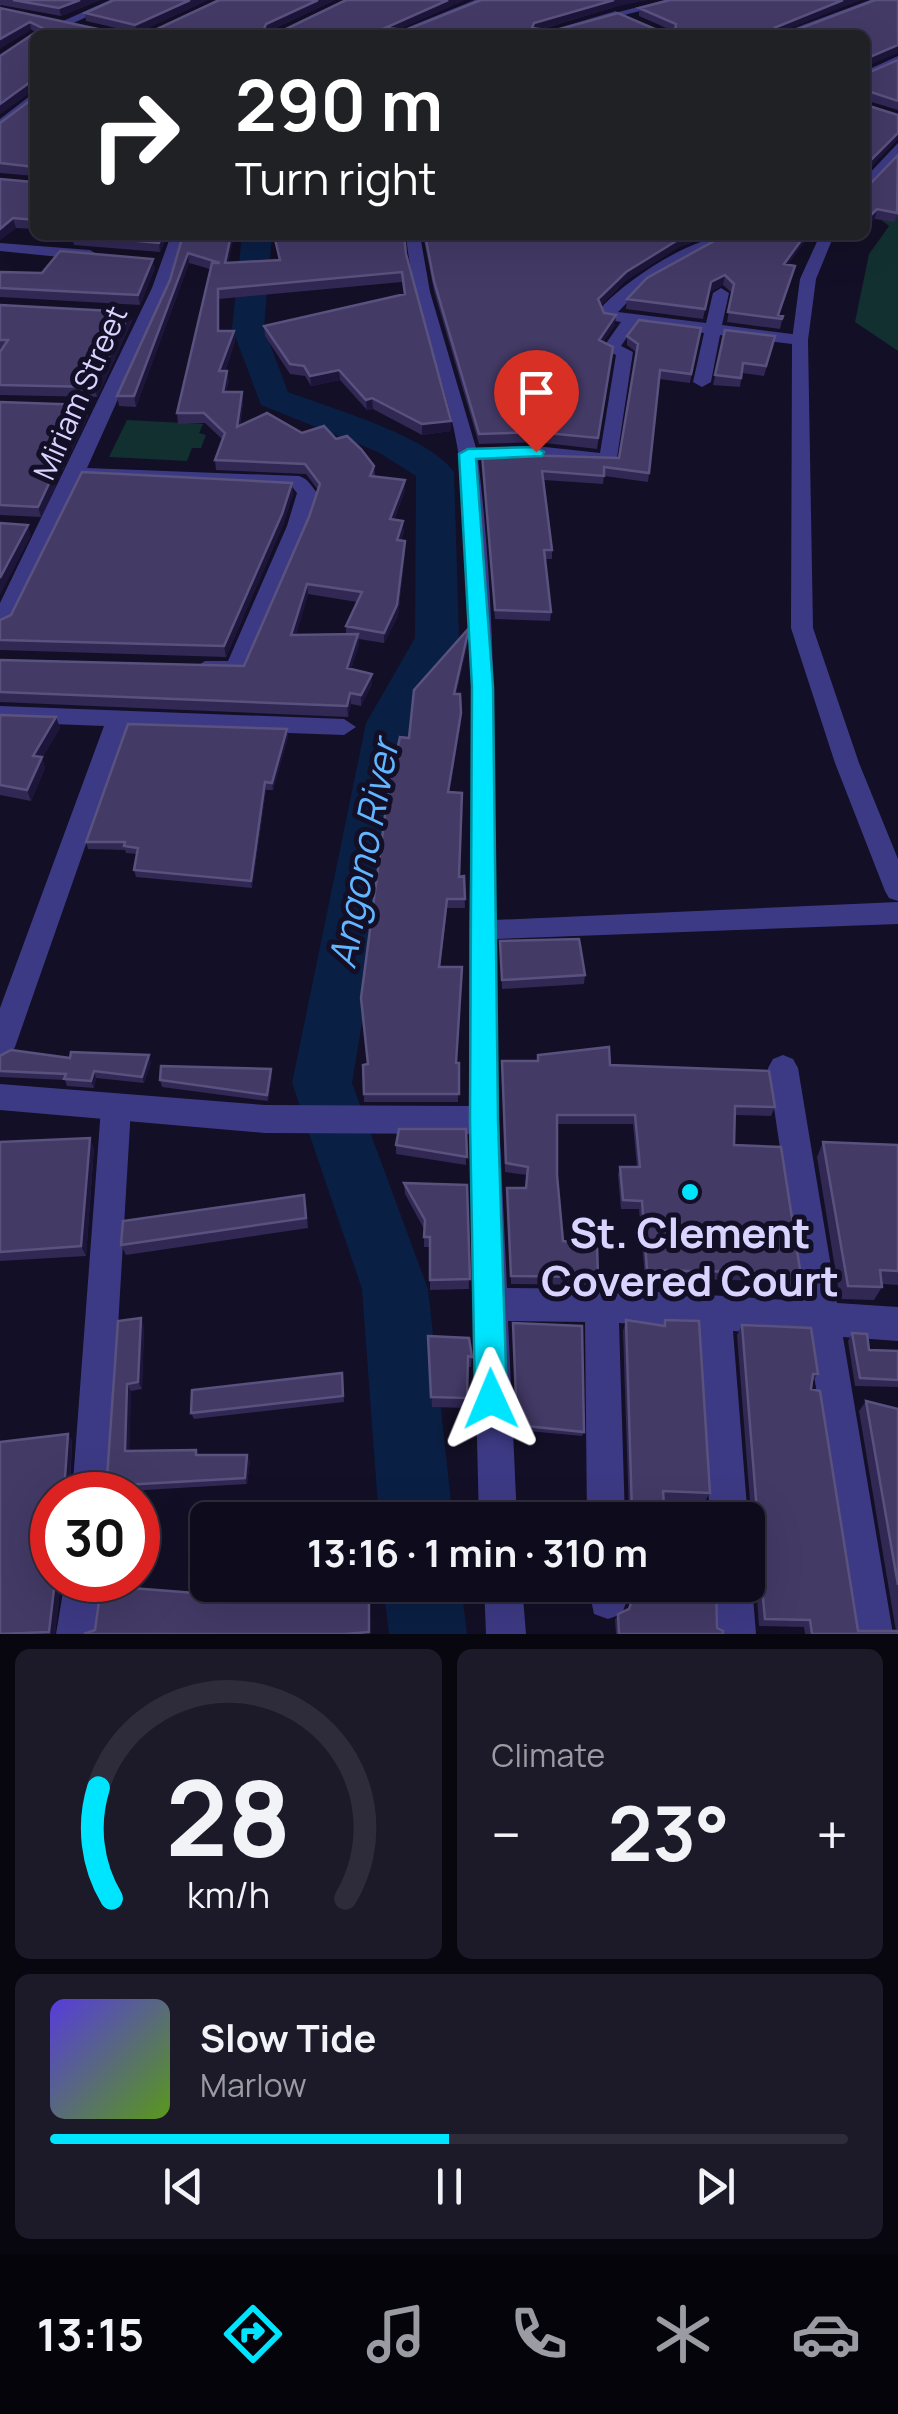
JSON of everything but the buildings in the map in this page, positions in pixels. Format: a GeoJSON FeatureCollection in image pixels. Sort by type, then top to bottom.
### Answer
{"type":"FeatureCollection","features":[{"type":"Feature","properties":{"kind":"street"},"geometry":{"type":"LineString","coordinates":[[48,30],[119,0]]}},
{"type":"Feature","properties":{"kind":"street"},"geometry":{"type":"LineString","coordinates":[[408,30],[486,0]]}},
{"type":"Feature","properties":{"kind":"street"},"geometry":{"type":"LineString","coordinates":[[559,30],[679,0]]}},
{"type":"Feature","properties":{"kind":"street"},"geometry":{"type":"LineString","coordinates":[[796,30],[880,0]]}},
{"type":"Feature","properties":{"kind":"street"},"geometry":{"type":"LineString","coordinates":[[592,3],[646,26]]}},
{"type":"Feature","properties":{"kind":"street"},"geometry":{"type":"LineString","coordinates":[[46,20],[95,29]]}},
{"type":"Feature","properties":{"kind":"street"},"geometry":{"type":"LineString","coordinates":[[22,44],[30,39]]}},
{"type":"Feature","properties":{"kind":"street"},"geometry":{"type":"LineString","coordinates":[[870,74],[898,60]]}},
{"type":"Feature","properties":{"kind":"street"},"geometry":{"type":"LineString","coordinates":[[0,125],[30,100]]}},
{"type":"Feature","properties":{"kind":"street"},"geometry":{"type":"LineString","coordinates":[[870,182],[898,147]]}},
{"type":"Feature","properties":{"kind":"street","name":"Miriam Street"},"geometry":{"type":"LineString","coordinates":[[0,624],[41,526],[75,473],[97,407],[136,314],[159,260],[174,240]]}},
{"type":"Feature","properties":{"kind":"street"},"geometry":{"type":"LineString","coordinates":[[414,240],[420,292],[468,454],[482,687],[484,1120],[497,1502]]}},
{"type":"Feature","properties":{"kind":"street"},"geometry":{"type":"LineString","coordinates":[[717,240],[638,282],[609,308],[610,316],[800,340]]}},
{"type":"Feature","properties":{"kind":"street"},"geometry":{"type":"LineString","coordinates":[[825,240],[808,279],[800,340],[802,628],[841,746],[898,890]]}},
{"type":"Feature","properties":{"kind":"street"},"geometry":{"type":"LineString","coordinates":[[0,247],[112,256]]}},
{"type":"Feature","properties":{"kind":"street"},"geometry":{"type":"LineString","coordinates":[[702,382],[722,293]]}},
{"type":"Feature","properties":{"kind":"street"},"geometry":{"type":"LineString","coordinates":[[468,454],[536,452],[609,460],[618,376],[625,352],[610,349],[631,320]]}},
{"type":"Feature","properties":{"kind":"street"},"geometry":{"type":"LineString","coordinates":[[75,473],[299,482],[308,493],[298,526],[236,669],[177,667]]}},
{"type":"Feature","properties":{"kind":"street"},"geometry":{"type":"LineString","coordinates":[[0,714],[344,727]]}},
{"type":"Feature","properties":{"kind":"street"},"geometry":{"type":"LineString","coordinates":[[0,1047],[118,719]]}},
{"type":"Feature","properties":{"kind":"street"},"geometry":{"type":"LineString","coordinates":[[482,929],[898,913]]}},
{"type":"Feature","properties":{"kind":"street"},"geometry":{"type":"LineString","coordinates":[[783,1068],[872,1634]]}},
{"type":"Feature","properties":{"kind":"street"},"geometry":{"type":"LineString","coordinates":[[0,1097],[270,1119],[484,1120]]}},
{"type":"Feature","properties":{"kind":"street"},"geometry":{"type":"LineString","coordinates":[[92,1472],[116,1108]]}},
{"type":"Feature","properties":{"kind":"street"},"geometry":{"type":"LineString","coordinates":[[489,1304],[602,1306],[898,1324]]}},
{"type":"Feature","properties":{"kind":"street"},"geometry":{"type":"LineString","coordinates":[[602,1306],[606,1502]]}},
{"type":"Feature","properties":{"kind":"street"},"geometry":{"type":"LineString","coordinates":[[715,1312],[727,1502]]}},
{"type":"Feature","properties":{"kind":"street"},"geometry":{"type":"LineString","coordinates":[[76,1634],[81,1602]]}},
{"type":"Feature","properties":{"kind":"street"},"geometry":{"type":"LineString","coordinates":[[504,1602],[506,1634]]}},
{"type":"Feature","properties":{"kind":"street"},"geometry":{"type":"LineString","coordinates":[[734,1602],[736,1634]]}},
{"type":"Feature","properties":{"kind":"green space"},"geometry":{"type":"Polygon","coordinates":[[[898,205],[898,351],[855,322],[869,254],[889,226],[870,210],[898,205]]]}},
{"type":"Feature","properties":{"kind":"green space"},"geometry":{"type":"Polygon","coordinates":[[[127,420],[203,424],[199,433],[206,435],[201,448],[192,448],[187,461],[109,457],[127,420]]]}},
{"type":"Feature","properties":{"kind":"waterway","name":"Angono River"},"geometry":{"type":"LineString","coordinates":[[257,240],[248,328],[273,398],[391,444],[435,472],[437,638],[389,723],[322,1083],[395,1289],[414,1502]]}},
{"type":"Feature","properties":{"kind":"waterway","name":"Angono River"},"geometry":{"type":"LineString","coordinates":[[424,1602],[428,1634]]}},
{"type":"Feature","properties":{"kind":"place","name":"St. Clement Covered Court"},"geometry":{"type":"Point","coordinates":[690,1192]}},
{"type":"Feature","properties":{"kind":"route"},"geometry":{"type":"LineString","coordinates":[[491,1399],[484,1120],[482,687],[468,454],[536,452]]}}]}
